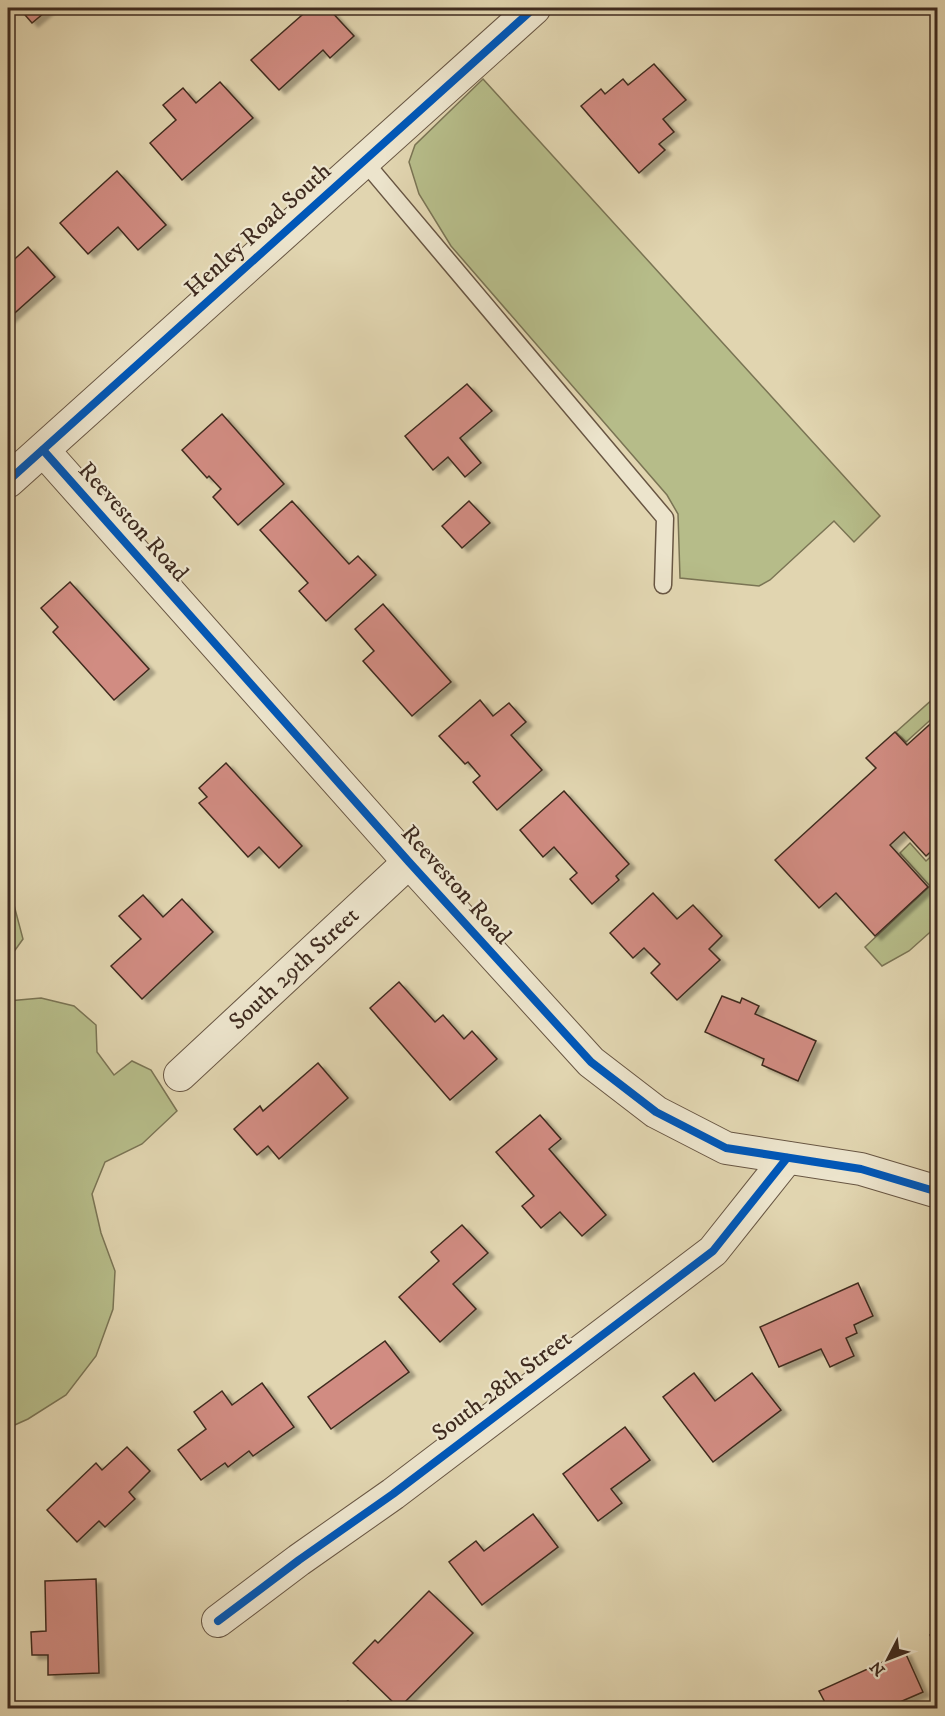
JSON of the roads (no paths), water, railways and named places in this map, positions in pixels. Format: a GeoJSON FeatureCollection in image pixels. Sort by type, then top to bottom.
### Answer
{"type":"FeatureCollection","features":[{"type":"Feature","properties":{"kind":"street","name":"Henley Road South"},"geometry":{"type":"LineString","coordinates":[[8,482],[534,8]]}},
{"type":"Feature","properties":{"kind":"street","name":"Reeveston Road"},"geometry":{"type":"LineString","coordinates":[[43,450],[409,862],[591,1062],[656,1112],[726,1148],[861,1169],[938,1192]]}},
{"type":"Feature","properties":{"kind":"street","name":"South 29th Street"},"geometry":{"type":"LineString","coordinates":[[180,1075],[409,862]]}},
{"type":"Feature","properties":{"kind":"street","name":"South 28th Street"},"geometry":{"type":"LineString","coordinates":[[218,1621],[393,1494],[712,1251],[788,1158]]}},
{"type":"Feature","properties":{"kind":"lane"},"geometry":{"type":"LineString","coordinates":[[364,161],[665,518],[663,585]]}}]}
